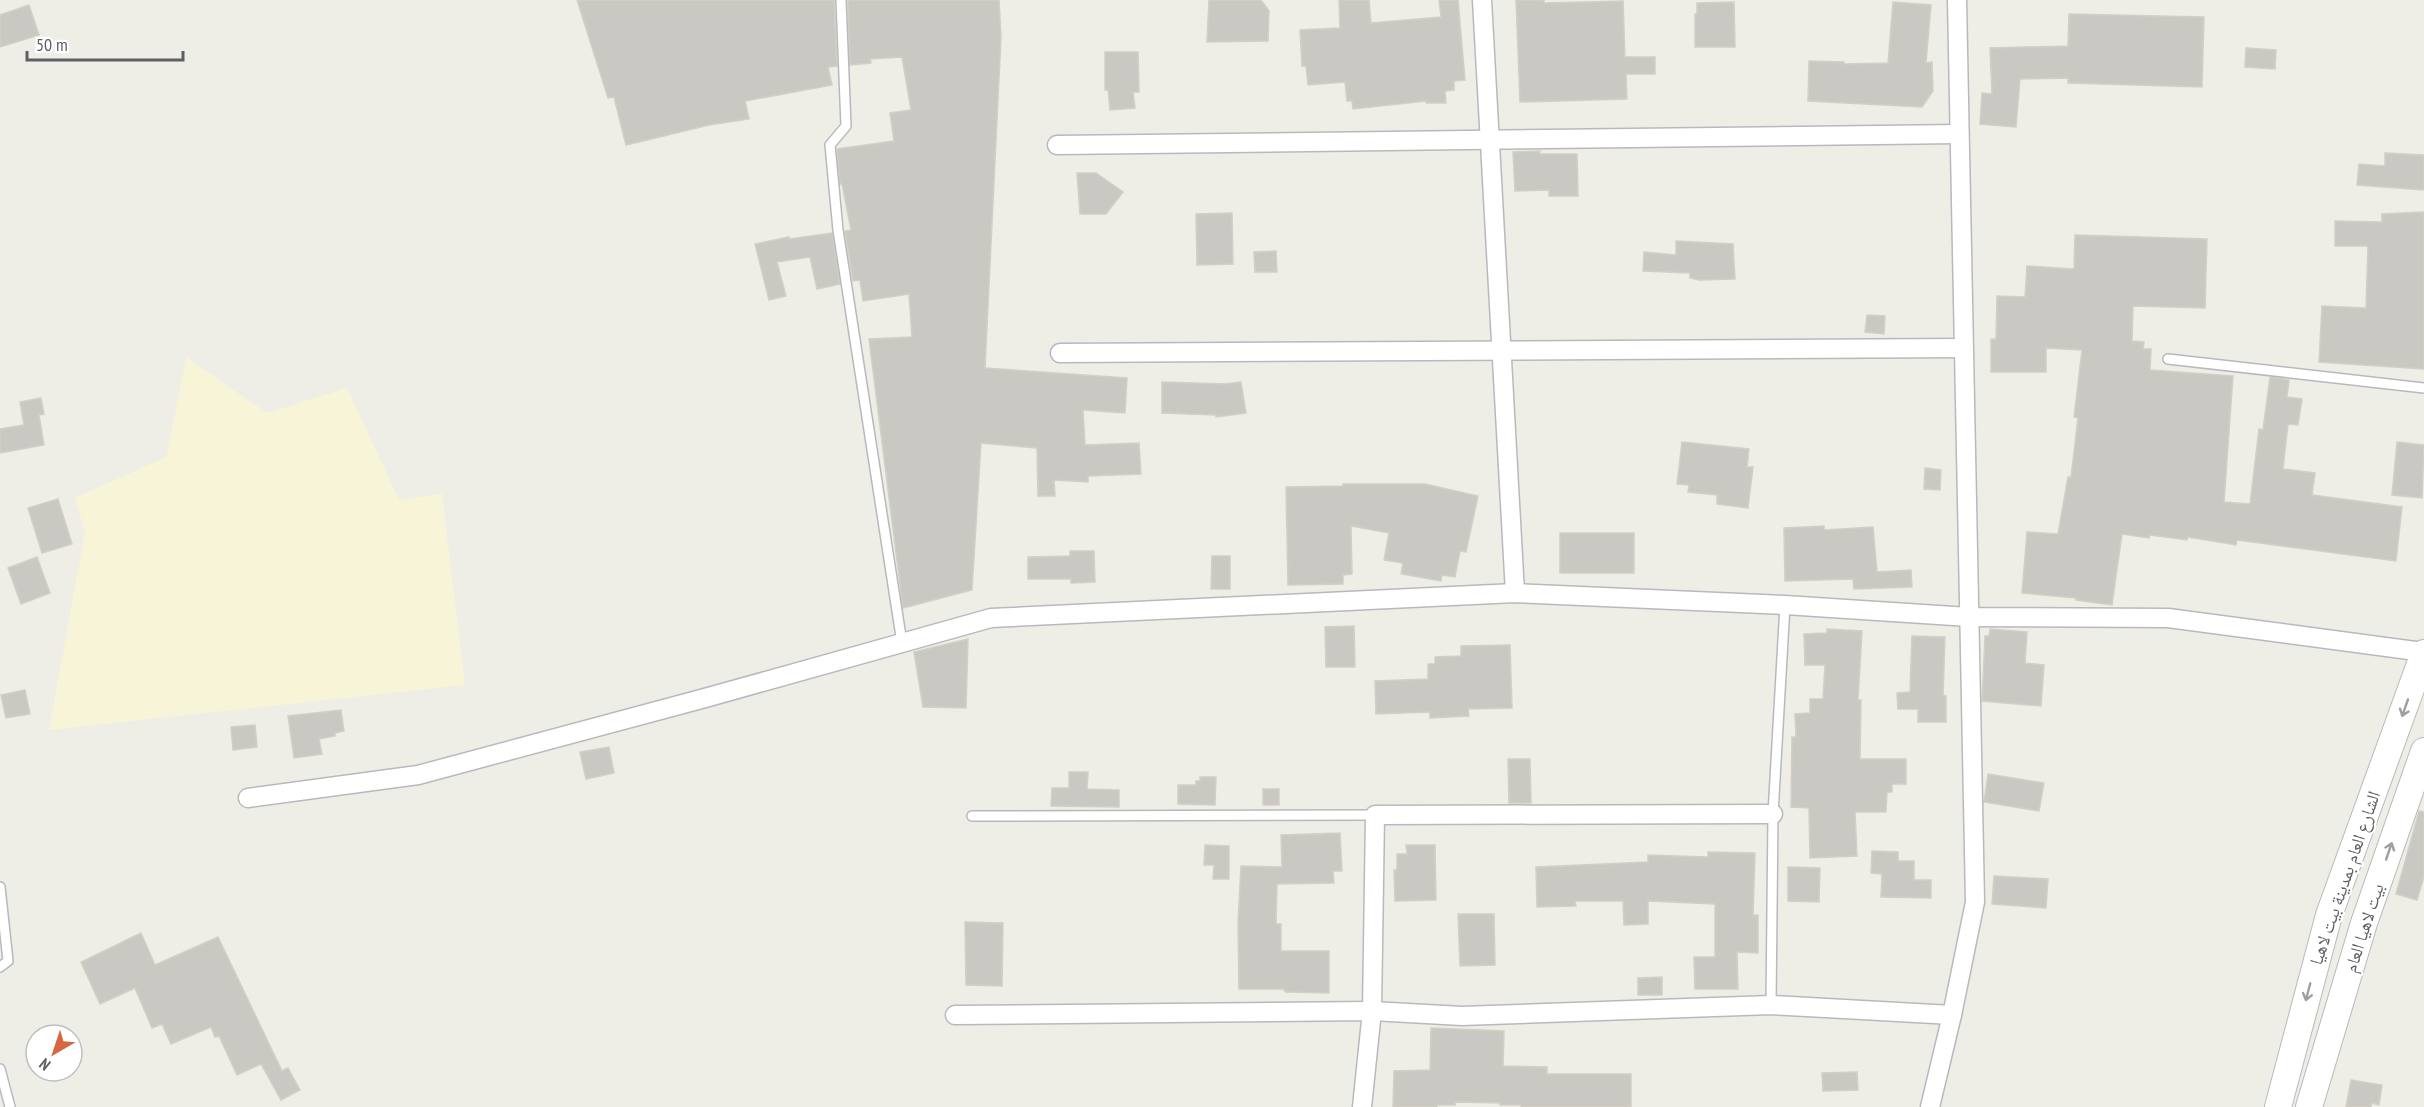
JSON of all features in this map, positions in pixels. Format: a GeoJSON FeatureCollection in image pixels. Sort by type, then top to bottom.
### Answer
{"type":"FeatureCollection","features":[{"type":"Feature","properties":{"kind":"main road","name":"الشارع العام بمدينة بيت لاهيا"},"geometry":{"type":"LineString","coordinates":[[2278,1107],[2329,915],[2424,652]]}},
{"type":"Feature","properties":{"kind":"main road","name":"بيت لاهيا العام"},"geometry":{"type":"LineString","coordinates":[[2309,1107],[2364,923],[2423,760]]}},
{"type":"Feature","properties":{"kind":"street"},"geometry":{"type":"LineString","coordinates":[[1482,0],[1515,593]]}},
{"type":"Feature","properties":{"kind":"street"},"geometry":{"type":"LineString","coordinates":[[1930,1107],[1975,902],[1957,0]]}},
{"type":"Feature","properties":{"kind":"street"},"geometry":{"type":"LineString","coordinates":[[1058,145],[1959,134]]}},
{"type":"Feature","properties":{"kind":"street"},"geometry":{"type":"LineString","coordinates":[[1060,353],[1963,348]]}},
{"type":"Feature","properties":{"kind":"street"},"geometry":{"type":"LineString","coordinates":[[248,798],[418,775],[991,618],[1515,593],[1785,605],[1969,617],[2168,618],[2424,652]]}},
{"type":"Feature","properties":{"kind":"street"},"geometry":{"type":"LineString","coordinates":[[1362,1107],[1372,1011],[1375,815],[1773,814]]}},
{"type":"Feature","properties":{"kind":"street"},"geometry":{"type":"LineString","coordinates":[[955,1015],[1372,1011],[1462,1016],[1771,1005],[1952,1015]]}},
{"type":"Feature","properties":{"kind":"lane"},"geometry":{"type":"LineString","coordinates":[[841,0],[846,126],[830,145],[838,230],[902,643]]}},
{"type":"Feature","properties":{"kind":"lane"},"geometry":{"type":"LineString","coordinates":[[2168,359],[2424,388]]}},
{"type":"Feature","properties":{"kind":"lane"},"geometry":{"type":"LineString","coordinates":[[1771,1005],[1773,814],[1785,605]]}},
{"type":"Feature","properties":{"kind":"lane"},"geometry":{"type":"LineString","coordinates":[[972,816],[1375,815]]}},
{"type":"Feature","properties":{"kind":"lane"},"geometry":{"type":"LineString","coordinates":[[0,887],[8,961],[0,967]]}},
{"type":"Feature","properties":{"kind":"lane"},"geometry":{"type":"LineString","coordinates":[[0,1069],[10,1107]]}},
{"type":"Feature","properties":{"kind":"sand"},"geometry":{"type":"Polygon","coordinates":[[[186,357],[267,413],[347,388],[399,500],[442,494],[465,685],[49,730],[85,532],[75,498],[166,457],[186,357]]]}},
{"type":"Feature","properties":{"kind":"building"},"geometry":{"type":"Polygon","coordinates":[[[577,0],[834,0],[837,66],[828,67],[832,85],[745,101],[749,119],[709,125],[626,145],[614,97],[608,98],[577,0]]]}},
{"type":"Feature","properties":{"kind":"building"},"geometry":{"type":"Polygon","coordinates":[[[848,0],[999,0],[1001,37],[985,368],[1127,378],[1125,413],[1083,410],[1085,445],[1139,443],[1141,474],[1088,476],[1088,482],[1054,480],[1055,496],[1038,496],[1037,448],[981,443],[972,590],[903,608],[869,339],[912,337],[909,294],[863,301],[860,280],[853,281],[845,231],[851,230],[842,184],[840,184],[837,149],[894,141],[890,113],[911,110],[902,57],[870,59],[871,63],[850,65],[848,0]]]}},
{"type":"Feature","properties":{"kind":"building"},"geometry":{"type":"Polygon","coordinates":[[[1209,0],[1261,0],[1269,11],[1268,41],[1207,42],[1209,0]]]}},
{"type":"Feature","properties":{"kind":"building"},"geometry":{"type":"Polygon","coordinates":[[[1339,0],[1369,0],[1371,23],[1441,17],[1439,0],[1458,0],[1465,80],[1454,81],[1454,90],[1445,91],[1446,103],[1426,103],[1426,101],[1353,109],[1352,101],[1347,101],[1345,82],[1308,85],[1306,66],[1302,66],[1300,30],[1340,28],[1339,0]]]}},
{"type":"Feature","properties":{"kind":"building"},"geometry":{"type":"Polygon","coordinates":[[[1516,0],[1544,0],[1544,3],[1623,1],[1625,57],[1655,57],[1655,74],[1626,74],[1627,99],[1520,102],[1516,0]]]}},
{"type":"Feature","properties":{"kind":"building"},"geometry":{"type":"Polygon","coordinates":[[[1734,2],[1735,47],[1695,47],[1697,3],[1734,2]]]}},
{"type":"Feature","properties":{"kind":"building"},"geometry":{"type":"Polygon","coordinates":[[[1893,2],[1931,5],[1926,63],[1932,62],[1933,91],[1922,107],[1808,101],[1809,61],[1844,62],[1844,64],[1888,63],[1893,2]]]}},
{"type":"Feature","properties":{"kind":"building"},"geometry":{"type":"Polygon","coordinates":[[[29,5],[39,35],[0,47],[0,15],[29,5]]]}},
{"type":"Feature","properties":{"kind":"building"},"geometry":{"type":"Polygon","coordinates":[[[2069,14],[2204,17],[2202,87],[2068,83],[2068,78],[2020,79],[2016,127],[1980,124],[1982,93],[1992,94],[1990,48],[2068,46],[2069,14]]]}},
{"type":"Feature","properties":{"kind":"building"},"geometry":{"type":"Polygon","coordinates":[[[2246,48],[2276,50],[2275,69],[2245,67],[2246,48]]]}},
{"type":"Feature","properties":{"kind":"building"},"geometry":{"type":"Polygon","coordinates":[[[1105,52],[1138,52],[1139,92],[1133,92],[1135,108],[1110,110],[1108,90],[1105,90],[1105,52]]]}},
{"type":"Feature","properties":{"kind":"building"},"geometry":{"type":"Polygon","coordinates":[[[1540,151],[1540,154],[1577,154],[1578,196],[1549,196],[1549,190],[1515,191],[1513,152],[1540,151]]]}},
{"type":"Feature","properties":{"kind":"building"},"geometry":{"type":"Polygon","coordinates":[[[2385,153],[2424,155],[2424,190],[2357,185],[2359,164],[2385,166],[2385,153]]]}},
{"type":"Feature","properties":{"kind":"building"},"geometry":{"type":"Polygon","coordinates":[[[1077,173],[1096,173],[1123,192],[1106,214],[1080,214],[1077,173]]]}},
{"type":"Feature","properties":{"kind":"building"},"geometry":{"type":"Polygon","coordinates":[[[2424,212],[2424,369],[2319,362],[2322,306],[2366,308],[2368,246],[2335,246],[2335,221],[2382,222],[2382,214],[2424,212]]]}},
{"type":"Feature","properties":{"kind":"building"},"geometry":{"type":"Polygon","coordinates":[[[1232,213],[1233,264],[1197,265],[1196,214],[1232,213]]]}},
{"type":"Feature","properties":{"kind":"building"},"geometry":{"type":"Polygon","coordinates":[[[832,233],[840,284],[817,289],[810,257],[777,262],[786,296],[769,300],[755,244],[789,237],[789,239],[832,233]]]}},
{"type":"Feature","properties":{"kind":"building"},"geometry":{"type":"Polygon","coordinates":[[[2075,235],[2207,239],[2205,308],[2133,306],[2132,341],[2144,342],[2143,349],[2151,349],[2150,370],[2233,376],[2224,502],[2250,504],[2259,429],[2263,430],[2270,377],[2289,380],[2287,397],[2302,399],[2298,425],[2288,424],[2283,469],[2315,473],[2312,495],[2402,507],[2396,561],[2237,540],[2236,545],[2188,537],[2187,540],[2122,534],[2112,605],[2076,600],[2076,598],[2022,593],[2027,532],[2058,534],[2068,477],[2071,477],[2078,418],[2074,417],[2082,350],[2046,348],[2046,372],[1991,372],[1991,339],[1996,339],[1997,296],[2025,297],[2027,266],[2074,269],[2075,235]]]}},
{"type":"Feature","properties":{"kind":"building"},"geometry":{"type":"Polygon","coordinates":[[[1676,241],[1733,244],[1735,279],[1699,280],[1690,278],[1690,273],[1643,271],[1644,252],[1676,255],[1676,241]]]}},
{"type":"Feature","properties":{"kind":"building"},"geometry":{"type":"Polygon","coordinates":[[[1276,251],[1277,272],[1255,272],[1254,252],[1276,251]]]}},
{"type":"Feature","properties":{"kind":"building"},"geometry":{"type":"Polygon","coordinates":[[[1867,315],[1885,316],[1884,334],[1865,332],[1867,315]]]}},
{"type":"Feature","properties":{"kind":"building"},"geometry":{"type":"Polygon","coordinates":[[[1162,382],[1225,384],[1241,382],[1246,413],[1216,417],[1216,415],[1162,413],[1162,382]]]}},
{"type":"Feature","properties":{"kind":"building"},"geometry":{"type":"Polygon","coordinates":[[[41,398],[44,414],[39,415],[44,445],[0,453],[0,429],[24,425],[20,402],[41,398]]]}},
{"type":"Feature","properties":{"kind":"building"},"geometry":{"type":"Polygon","coordinates":[[[1682,442],[1749,449],[1747,467],[1753,467],[1748,508],[1717,504],[1717,495],[1688,492],[1689,485],[1677,484],[1682,442]]]}},
{"type":"Feature","properties":{"kind":"building"},"geometry":{"type":"Polygon","coordinates":[[[2397,442],[2424,445],[2422,498],[2392,495],[2397,442]]]}},
{"type":"Feature","properties":{"kind":"building"},"geometry":{"type":"Polygon","coordinates":[[[1925,468],[1941,470],[1940,490],[1924,489],[1925,468]]]}},
{"type":"Feature","properties":{"kind":"building"},"geometry":{"type":"Polygon","coordinates":[[[1343,484],[1425,484],[1478,496],[1466,552],[1460,551],[1455,577],[1442,575],[1441,581],[1401,574],[1403,563],[1384,560],[1389,533],[1351,526],[1352,574],[1343,575],[1343,584],[1288,585],[1286,487],[1343,486],[1343,484]]]}},
{"type":"Feature","properties":{"kind":"building"},"geometry":{"type":"Polygon","coordinates":[[[58,499],[72,544],[42,553],[28,508],[58,499]]]}},
{"type":"Feature","properties":{"kind":"building"},"geometry":{"type":"Polygon","coordinates":[[[1824,526],[1824,530],[1873,527],[1877,572],[1911,570],[1912,587],[1854,589],[1853,579],[1785,581],[1784,528],[1824,526]]]}},
{"type":"Feature","properties":{"kind":"building"},"geometry":{"type":"Polygon","coordinates":[[[1560,533],[1634,533],[1634,573],[1560,573],[1560,533]]]}},
{"type":"Feature","properties":{"kind":"building"},"geometry":{"type":"Polygon","coordinates":[[[1070,551],[1094,551],[1095,582],[1071,583],[1071,579],[1028,579],[1028,557],[1070,556],[1070,551]]]}},
{"type":"Feature","properties":{"kind":"building"},"geometry":{"type":"Polygon","coordinates":[[[1212,556],[1230,556],[1230,589],[1211,589],[1212,556]]]}},
{"type":"Feature","properties":{"kind":"building"},"geometry":{"type":"Polygon","coordinates":[[[37,557],[50,593],[21,604],[8,568],[37,557]]]}},
{"type":"Feature","properties":{"kind":"building"},"geometry":{"type":"Polygon","coordinates":[[[1354,626],[1355,667],[1326,667],[1325,627],[1354,626]]]}},
{"type":"Feature","properties":{"kind":"building"},"geometry":{"type":"Polygon","coordinates":[[[1827,629],[1862,631],[1858,700],[1861,700],[1860,759],[1906,759],[1906,784],[1892,784],[1892,792],[1887,792],[1886,812],[1855,812],[1857,856],[1810,858],[1809,808],[1791,807],[1792,737],[1796,737],[1795,714],[1810,713],[1810,699],[1823,699],[1825,665],[1805,665],[1804,634],[1827,633],[1827,629]]]}},
{"type":"Feature","properties":{"kind":"building"},"geometry":{"type":"Polygon","coordinates":[[[1990,629],[2027,632],[2025,663],[2044,665],[2041,706],[1982,701],[1985,636],[1989,636],[1990,629]]]}},
{"type":"Feature","properties":{"kind":"building"},"geometry":{"type":"Polygon","coordinates":[[[1912,636],[1945,637],[1943,696],[1946,696],[1946,722],[1918,722],[1918,709],[1898,709],[1897,693],[1910,692],[1912,636]]]}},
{"type":"Feature","properties":{"kind":"building"},"geometry":{"type":"Polygon","coordinates":[[[968,639],[966,708],[923,707],[914,652],[968,639]]]}},
{"type":"Feature","properties":{"kind":"building"},"geometry":{"type":"Polygon","coordinates":[[[1510,645],[1512,708],[1468,709],[1469,716],[1430,718],[1430,712],[1376,714],[1375,681],[1428,679],[1428,664],[1435,664],[1435,657],[1461,656],[1461,646],[1510,645]]]}},
{"type":"Feature","properties":{"kind":"building"},"geometry":{"type":"Polygon","coordinates":[[[25,690],[30,714],[6,718],[1,695],[25,690]]]}},
{"type":"Feature","properties":{"kind":"building"},"geometry":{"type":"Polygon","coordinates":[[[341,710],[344,731],[335,733],[335,736],[319,739],[322,754],[294,758],[288,716],[341,710]]]}},
{"type":"Feature","properties":{"kind":"building"},"geometry":{"type":"Polygon","coordinates":[[[255,725],[257,747],[233,750],[231,727],[255,725]]]}},
{"type":"Feature","properties":{"kind":"building"},"geometry":{"type":"Polygon","coordinates":[[[609,747],[614,773],[586,779],[580,752],[609,747]]]}},
{"type":"Feature","properties":{"kind":"building"},"geometry":{"type":"Polygon","coordinates":[[[1508,759],[1530,759],[1531,803],[1509,803],[1508,759]]]}},
{"type":"Feature","properties":{"kind":"building"},"geometry":{"type":"Polygon","coordinates":[[[1069,772],[1088,772],[1087,789],[1119,790],[1119,807],[1051,806],[1052,788],[1069,788],[1069,772]]]}},
{"type":"Feature","properties":{"kind":"building"},"geometry":{"type":"Polygon","coordinates":[[[1988,774],[2044,783],[2039,811],[1984,802],[1988,774]]]}},
{"type":"Feature","properties":{"kind":"building"},"geometry":{"type":"Polygon","coordinates":[[[1200,777],[1216,777],[1215,805],[1178,804],[1178,785],[1196,785],[1200,777]]]}},
{"type":"Feature","properties":{"kind":"building"},"geometry":{"type":"Polygon","coordinates":[[[1263,789],[1279,789],[1279,805],[1263,805],[1263,789]]]}},
{"type":"Feature","properties":{"kind":"building"},"geometry":{"type":"Polygon","coordinates":[[[2419,811],[2424,812],[2424,876],[2417,900],[2396,894],[2419,811]]]}},
{"type":"Feature","properties":{"kind":"building"},"geometry":{"type":"Polygon","coordinates":[[[1340,833],[1342,871],[1333,871],[1334,883],[1277,884],[1276,924],[1281,924],[1281,951],[1329,951],[1329,993],[1286,992],[1283,989],[1239,989],[1238,924],[1241,866],[1282,867],[1281,835],[1340,833]]]}},
{"type":"Feature","properties":{"kind":"building"},"geometry":{"type":"Polygon","coordinates":[[[1205,845],[1229,846],[1229,879],[1213,879],[1214,865],[1204,865],[1205,845]]]}},
{"type":"Feature","properties":{"kind":"building"},"geometry":{"type":"Polygon","coordinates":[[[1406,845],[1435,845],[1436,900],[1395,901],[1394,870],[1397,870],[1397,854],[1407,854],[1406,845]]]}},
{"type":"Feature","properties":{"kind":"building"},"geometry":{"type":"Polygon","coordinates":[[[1872,851],[1898,852],[1898,861],[1914,861],[1914,880],[1931,880],[1931,898],[1881,897],[1882,874],[1871,873],[1872,851]]]}},
{"type":"Feature","properties":{"kind":"building"},"geometry":{"type":"Polygon","coordinates":[[[1708,852],[1755,853],[1753,915],[1758,915],[1758,953],[1737,952],[1738,989],[1695,989],[1694,957],[1715,957],[1715,904],[1648,901],[1648,924],[1624,925],[1623,901],[1575,901],[1576,906],[1537,907],[1536,867],[1648,862],[1648,855],[1708,857],[1708,852]]]}},
{"type":"Feature","properties":{"kind":"building"},"geometry":{"type":"Polygon","coordinates":[[[1788,867],[1820,868],[1819,902],[1788,901],[1788,867]]]}},
{"type":"Feature","properties":{"kind":"building"},"geometry":{"type":"Polygon","coordinates":[[[1994,876],[2048,879],[2046,908],[1992,904],[1994,876]]]}},
{"type":"Feature","properties":{"kind":"building"},"geometry":{"type":"Polygon","coordinates":[[[1458,914],[1494,914],[1495,965],[1460,966],[1458,914]]]}},
{"type":"Feature","properties":{"kind":"building"},"geometry":{"type":"Polygon","coordinates":[[[965,922],[1003,923],[1002,986],[966,985],[965,922]]]}},
{"type":"Feature","properties":{"kind":"building"},"geometry":{"type":"Polygon","coordinates":[[[141,933],[155,965],[218,937],[282,1071],[288,1068],[300,1090],[281,1100],[261,1064],[237,1075],[219,1036],[215,1037],[211,1027],[171,1044],[162,1024],[152,1028],[135,988],[100,1004],[81,962],[141,933]]]}},
{"type":"Feature","properties":{"kind":"building"},"geometry":{"type":"Polygon","coordinates":[[[1662,977],[1662,995],[1638,995],[1638,978],[1662,977]]]}},
{"type":"Feature","properties":{"kind":"building"},"geometry":{"type":"Polygon","coordinates":[[[1431,1028],[1504,1031],[1503,1066],[1547,1067],[1547,1074],[1631,1074],[1631,1107],[1521,1107],[1521,1105],[1500,1105],[1500,1103],[1455,1102],[1455,1105],[1437,1105],[1437,1107],[1393,1107],[1394,1071],[1430,1070],[1431,1028]]]}},
{"type":"Feature","properties":{"kind":"building"},"geometry":{"type":"Polygon","coordinates":[[[1857,1072],[1858,1090],[1823,1091],[1822,1073],[1857,1072]]]}},
{"type":"Feature","properties":{"kind":"building"},"geometry":{"type":"Polygon","coordinates":[[[2351,1080],[2382,1085],[2379,1105],[2372,1103],[2371,1107],[2346,1107],[2351,1080]]]}}]}
